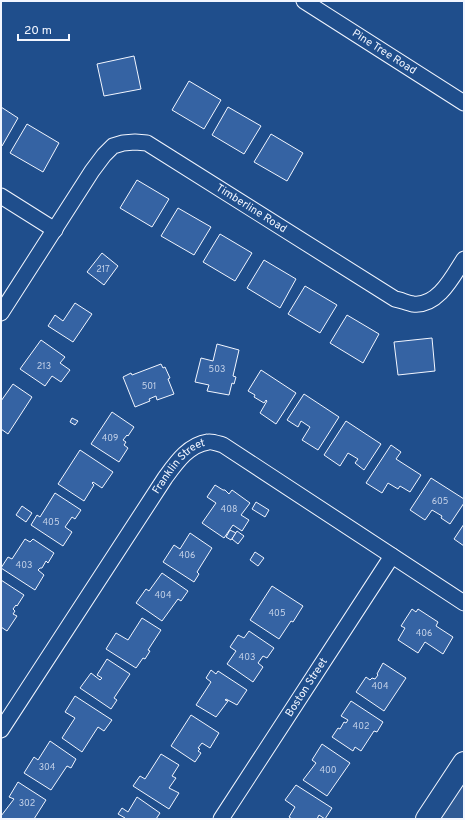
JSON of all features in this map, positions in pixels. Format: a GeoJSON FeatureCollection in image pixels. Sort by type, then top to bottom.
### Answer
{"type":"FeatureCollection","features":[{"type":"Feature","properties":{"kind":"main road"},"geometry":{"type":"LineString","coordinates":[[427,819],[464,763]]}},
{"type":"Feature","properties":{"kind":"street","name":"Pine Tree Road"},"geometry":{"type":"LineString","coordinates":[[304,1],[464,103]]}},
{"type":"Feature","properties":{"kind":"street","name":"Timberline Road"},"geometry":{"type":"LineString","coordinates":[[1,313],[92,170],[113,146],[123,143],[147,143],[395,299],[415,304],[428,301],[444,290],[464,259]]}},
{"type":"Feature","properties":{"kind":"street"},"geometry":{"type":"LineString","coordinates":[[1,196],[55,230]]}},
{"type":"Feature","properties":{"kind":"street","name":"Franklin Street"},"geometry":{"type":"LineString","coordinates":[[1,730],[165,478],[179,460],[193,447],[209,441],[223,445],[464,603]]}},
{"type":"Feature","properties":{"kind":"street","name":"Boston Street"},"geometry":{"type":"LineString","coordinates":[[221,819],[392,556]]}},
{"type":"Feature","properties":{"kind":"shaded area"},"geometry":{"type":"Polygon","coordinates":[[[464,763],[464,819],[427,819],[464,763]]]}},
{"type":"Feature","properties":{"kind":"building"},"geometry":{"type":"Polygon","coordinates":[[[134,56],[141,89],[104,96],[97,64],[134,56]]]}},
{"type":"Feature","properties":{"kind":"building"},"geometry":{"type":"Polygon","coordinates":[[[189,81],[221,100],[204,129],[172,110],[189,81]]]}},
{"type":"Feature","properties":{"kind":"building"},"geometry":{"type":"Polygon","coordinates":[[[1,107],[18,118],[2,146],[1,146],[1,107]]]}},
{"type":"Feature","properties":{"kind":"building"},"geometry":{"type":"Polygon","coordinates":[[[228,107],[261,126],[244,154],[212,135],[228,107]]]}},
{"type":"Feature","properties":{"kind":"building"},"geometry":{"type":"Polygon","coordinates":[[[27,124],[59,143],[43,172],[10,153],[27,124]]]}},
{"type":"Feature","properties":{"kind":"building"},"geometry":{"type":"Polygon","coordinates":[[[271,134],[303,153],[287,181],[254,162],[271,134]]]}},
{"type":"Feature","properties":{"kind":"building"},"geometry":{"type":"Polygon","coordinates":[[[137,180],[169,199],[152,227],[120,208],[137,180]]]}},
{"type":"Feature","properties":{"kind":"building"},"geometry":{"type":"Polygon","coordinates":[[[178,208],[211,227],[194,255],[161,236],[178,208]]]}},
{"type":"Feature","properties":{"kind":"building"},"geometry":{"type":"Polygon","coordinates":[[[220,234],[252,253],[235,281],[203,262],[220,234]]]}},
{"type":"Feature","properties":{"kind":"building"},"geometry":{"type":"Polygon","coordinates":[[[102,253],[118,266],[104,285],[87,272],[102,253]]]}},
{"type":"Feature","properties":{"kind":"building"},"geometry":{"type":"Polygon","coordinates":[[[264,260],[296,279],[280,308],[247,288],[264,260]]]}},
{"type":"Feature","properties":{"kind":"building"},"geometry":{"type":"Polygon","coordinates":[[[305,286],[337,305],[320,333],[288,314],[305,286]]]}},
{"type":"Feature","properties":{"kind":"building"},"geometry":{"type":"Polygon","coordinates":[[[75,303],[92,314],[73,342],[48,326],[55,315],[63,321],[75,303]]]}},
{"type":"Feature","properties":{"kind":"building"},"geometry":{"type":"Polygon","coordinates":[[[347,315],[379,334],[363,363],[330,343],[347,315]]]}},
{"type":"Feature","properties":{"kind":"building"},"geometry":{"type":"Polygon","coordinates":[[[432,338],[435,371],[398,375],[394,342],[432,338]]]}},
{"type":"Feature","properties":{"kind":"building"},"geometry":{"type":"Polygon","coordinates":[[[41,340],[65,357],[60,363],[70,370],[61,382],[52,376],[45,386],[20,369],[41,340]]]}},
{"type":"Feature","properties":{"kind":"building"},"geometry":{"type":"Polygon","coordinates":[[[217,344],[239,350],[233,376],[236,377],[234,384],[232,383],[229,395],[207,391],[209,385],[195,382],[201,358],[213,361],[217,344]]]}},
{"type":"Feature","properties":{"kind":"building"},"geometry":{"type":"Polygon","coordinates":[[[161,364],[163,368],[165,367],[170,378],[168,379],[174,394],[157,400],[156,396],[149,399],[150,401],[135,407],[123,377],[161,364]]]}},
{"type":"Feature","properties":{"kind":"building"},"geometry":{"type":"Polygon","coordinates":[[[261,370],[296,393],[276,424],[260,413],[267,401],[266,400],[264,403],[248,391],[261,370]]]}},
{"type":"Feature","properties":{"kind":"building"},"geometry":{"type":"Polygon","coordinates":[[[13,384],[32,397],[8,434],[1,429],[1,401],[13,384]]]}},
{"type":"Feature","properties":{"kind":"building"},"geometry":{"type":"Polygon","coordinates":[[[304,394],[339,417],[318,450],[302,440],[310,427],[301,421],[298,427],[287,420],[304,394]]]}},
{"type":"Feature","properties":{"kind":"building"},"geometry":{"type":"Polygon","coordinates":[[[112,412],[134,427],[128,436],[127,435],[123,440],[126,442],[124,445],[128,448],[119,462],[91,444],[112,412]]]}},
{"type":"Feature","properties":{"kind":"building"},"geometry":{"type":"Polygon","coordinates":[[[72,418],[78,421],[75,425],[70,422],[72,418]]]}},
{"type":"Feature","properties":{"kind":"building"},"geometry":{"type":"Polygon","coordinates":[[[346,421],[381,444],[364,470],[355,463],[358,459],[348,453],[340,466],[324,455],[346,421]]]}},
{"type":"Feature","properties":{"kind":"building"},"geometry":{"type":"Polygon","coordinates":[[[391,445],[401,452],[396,459],[421,475],[410,492],[400,486],[398,489],[388,483],[382,493],[366,483],[391,445]]]}},
{"type":"Feature","properties":{"kind":"building"},"geometry":{"type":"Polygon","coordinates":[[[80,450],[113,472],[102,488],[93,482],[92,483],[94,485],[84,501],[58,484],[80,450]]]}},
{"type":"Feature","properties":{"kind":"building"},"geometry":{"type":"Polygon","coordinates":[[[431,478],[464,499],[464,503],[450,524],[441,518],[442,516],[432,510],[425,520],[410,510],[431,478]]]}},
{"type":"Feature","properties":{"kind":"building"},"geometry":{"type":"Polygon","coordinates":[[[215,485],[225,490],[229,494],[232,490],[250,503],[241,515],[249,520],[242,531],[233,525],[224,538],[202,523],[216,503],[207,497],[215,485]]]}},
{"type":"Feature","properties":{"kind":"building"},"geometry":{"type":"Polygon","coordinates":[[[55,493],[81,510],[75,519],[72,517],[65,527],[72,532],[63,546],[31,525],[37,515],[40,517],[55,493]]]}},
{"type":"Feature","properties":{"kind":"building"},"geometry":{"type":"Polygon","coordinates":[[[256,502],[269,510],[265,517],[252,509],[256,502]]]}},
{"type":"Feature","properties":{"kind":"building"},"geometry":{"type":"Polygon","coordinates":[[[22,506],[32,513],[26,522],[16,515],[22,506]]]}},
{"type":"Feature","properties":{"kind":"building"},"geometry":{"type":"Polygon","coordinates":[[[464,524],[464,546],[454,539],[464,524]]]}},
{"type":"Feature","properties":{"kind":"building"},"geometry":{"type":"Polygon","coordinates":[[[230,530],[236,533],[231,540],[226,537],[230,530]]]}},
{"type":"Feature","properties":{"kind":"building"},"geometry":{"type":"Polygon","coordinates":[[[237,531],[244,536],[238,544],[232,539],[237,531]]]}},
{"type":"Feature","properties":{"kind":"building"},"geometry":{"type":"Polygon","coordinates":[[[190,533],[212,548],[197,572],[199,574],[194,582],[163,562],[174,545],[180,549],[190,533]]]}},
{"type":"Feature","properties":{"kind":"building"},"geometry":{"type":"Polygon","coordinates":[[[25,539],[30,542],[33,539],[54,553],[48,563],[46,561],[42,568],[38,570],[44,575],[35,590],[1,568],[8,557],[12,559],[25,539]]]}},
{"type":"Feature","properties":{"kind":"building"},"geometry":{"type":"Polygon","coordinates":[[[255,552],[264,558],[258,566],[250,560],[255,552]]]}},
{"type":"Feature","properties":{"kind":"building"},"geometry":{"type":"Polygon","coordinates":[[[162,573],[188,591],[181,601],[178,599],[162,621],[136,603],[146,589],[149,591],[162,573]]]}},
{"type":"Feature","properties":{"kind":"building"},"geometry":{"type":"Polygon","coordinates":[[[1,580],[24,595],[17,606],[16,605],[13,609],[15,611],[13,614],[17,616],[7,631],[1,627],[1,580]]]}},
{"type":"Feature","properties":{"kind":"building"},"geometry":{"type":"Polygon","coordinates":[[[272,586],[303,606],[293,622],[291,621],[279,639],[250,620],[272,586]]]}},
{"type":"Feature","properties":{"kind":"building"},"geometry":{"type":"Polygon","coordinates":[[[412,609],[416,612],[418,609],[438,622],[436,626],[453,637],[443,654],[425,642],[418,653],[398,640],[405,628],[401,626],[412,609]]]}},
{"type":"Feature","properties":{"kind":"building"},"geometry":{"type":"Polygon","coordinates":[[[142,618],[161,630],[148,650],[150,651],[145,659],[143,658],[136,668],[106,649],[116,633],[128,640],[142,618]]]}},
{"type":"Feature","properties":{"kind":"building"},"geometry":{"type":"Polygon","coordinates":[[[249,631],[274,648],[267,658],[263,656],[258,663],[263,667],[253,682],[227,664],[236,651],[230,647],[238,635],[244,638],[249,631]]]}},
{"type":"Feature","properties":{"kind":"building"},"geometry":{"type":"Polygon","coordinates":[[[107,659],[130,674],[114,698],[117,700],[111,709],[80,688],[91,673],[100,680],[102,678],[97,675],[107,659]]]}},
{"type":"Feature","properties":{"kind":"building"},"geometry":{"type":"Polygon","coordinates":[[[383,663],[406,678],[384,711],[356,692],[366,677],[370,680],[372,678],[375,679],[383,663]]]}},
{"type":"Feature","properties":{"kind":"building"},"geometry":{"type":"Polygon","coordinates":[[[211,670],[216,674],[218,671],[247,690],[237,705],[226,699],[225,700],[228,701],[216,717],[196,705],[211,682],[206,678],[211,670]]]}},
{"type":"Feature","properties":{"kind":"building"},"geometry":{"type":"Polygon","coordinates":[[[75,696],[112,720],[104,731],[98,727],[82,752],[62,738],[75,718],[65,712],[75,696]]]}},
{"type":"Feature","properties":{"kind":"building"},"geometry":{"type":"Polygon","coordinates":[[[351,701],[383,722],[377,732],[374,731],[361,751],[355,747],[353,751],[332,737],[338,728],[340,729],[344,722],[346,723],[348,720],[341,716],[351,701]]]}},
{"type":"Feature","properties":{"kind":"building"},"geometry":{"type":"Polygon","coordinates":[[[191,715],[219,733],[210,748],[202,743],[198,748],[200,749],[198,751],[201,753],[195,762],[171,746],[191,715]]]}},
{"type":"Feature","properties":{"kind":"building"},"geometry":{"type":"Polygon","coordinates":[[[50,741],[76,759],[71,768],[67,766],[51,790],[24,773],[34,757],[38,760],[50,741]]]}},
{"type":"Feature","properties":{"kind":"building"},"geometry":{"type":"Polygon","coordinates":[[[322,744],[350,763],[327,796],[303,780],[316,763],[312,760],[322,744]]]}},
{"type":"Feature","properties":{"kind":"building"},"geometry":{"type":"Polygon","coordinates":[[[161,754],[179,765],[172,776],[176,778],[169,788],[179,793],[169,809],[133,786],[140,776],[145,779],[161,754]]]}},
{"type":"Feature","properties":{"kind":"building"},"geometry":{"type":"Polygon","coordinates":[[[18,782],[46,800],[34,819],[2,819],[1,816],[14,799],[9,797],[18,782]]]}},
{"type":"Feature","properties":{"kind":"building"},"geometry":{"type":"Polygon","coordinates":[[[296,785],[332,808],[325,819],[319,815],[317,819],[292,819],[289,817],[295,807],[285,800],[296,785]]]}},
{"type":"Feature","properties":{"kind":"building"},"geometry":{"type":"Polygon","coordinates":[[[137,797],[160,813],[156,819],[124,819],[125,818],[118,814],[122,808],[128,812],[137,797]]]}}]}
